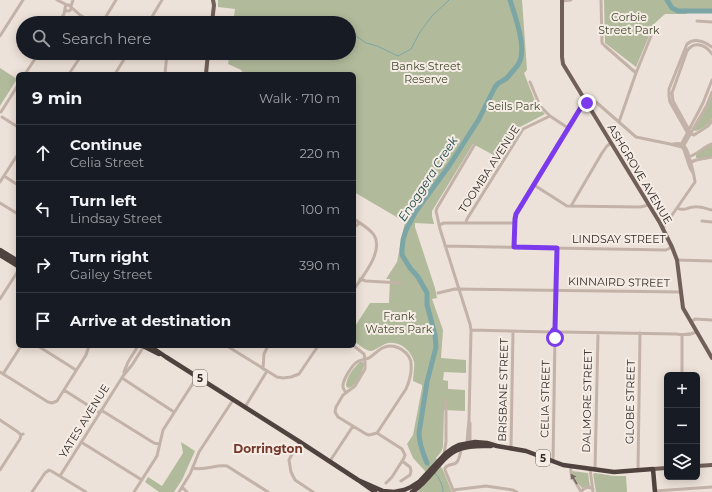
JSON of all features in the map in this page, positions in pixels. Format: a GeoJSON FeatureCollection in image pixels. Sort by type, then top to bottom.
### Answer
{"type":"FeatureCollection","features":[{"type":"Feature","properties":{"kind":"highway"},"geometry":{"type":"LineString","coordinates":[[0,250],[16,260]]}},
{"type":"Feature","properties":{"kind":"highway"},"geometry":{"type":"LineString","coordinates":[[0,255],[16,265]]}},
{"type":"Feature","properties":{"kind":"highway","name":"5"},"geometry":{"type":"LineString","coordinates":[[147,348],[166,357]]}},
{"type":"Feature","properties":{"kind":"highway","name":"5"},"geometry":{"type":"LineString","coordinates":[[153,348],[330,461],[375,492]]}},
{"type":"Feature","properties":{"kind":"highway","name":"5"},"geometry":{"type":"LineString","coordinates":[[358,480],[383,491],[397,492],[405,490],[414,486],[425,478],[450,454],[469,444]]}},
{"type":"Feature","properties":{"kind":"highway","name":"5"},"geometry":{"type":"LineString","coordinates":[[440,463],[443,456],[455,446],[469,444],[511,448],[530,452],[561,464],[614,472],[653,469]]}},
{"type":"Feature","properties":{"kind":"highway"},"geometry":{"type":"LineString","coordinates":[[653,469],[655,491]]}},
{"type":"Feature","properties":{"kind":"highway","name":"5"},"geometry":{"type":"LineString","coordinates":[[412,492],[419,488],[425,478]]}},
{"type":"Feature","properties":{"kind":"main road"},"geometry":{"type":"LineString","coordinates":[[213,0],[213,16]]}},
{"type":"Feature","properties":{"kind":"main road","name":"ASHGROVE AVENUE"},"geometry":{"type":"LineString","coordinates":[[562,1],[562,60],[565,68],[663,228],[677,260],[683,308],[712,358]]}},
{"type":"Feature","properties":{"kind":"main road"},"geometry":{"type":"LineString","coordinates":[[206,72],[207,60]]}},
{"type":"Feature","properties":{"kind":"main road"},"geometry":{"type":"LineString","coordinates":[[700,466],[712,465]]}},
{"type":"Feature","properties":{"kind":"main road"},"geometry":{"type":"LineString","coordinates":[[653,469],[664,468]]}},
{"type":"Feature","properties":{"kind":"street"},"geometry":{"type":"LineString","coordinates":[[0,36],[23,0]]}},
{"type":"Feature","properties":{"kind":"street"},"geometry":{"type":"LineString","coordinates":[[63,16],[72,0]]}},
{"type":"Feature","properties":{"kind":"street"},"geometry":{"type":"LineString","coordinates":[[106,16],[116,0]]}},
{"type":"Feature","properties":{"kind":"street"},"geometry":{"type":"LineString","coordinates":[[152,16],[162,0]]}},
{"type":"Feature","properties":{"kind":"street"},"geometry":{"type":"LineString","coordinates":[[562,1],[571,0]]}},
{"type":"Feature","properties":{"kind":"street"},"geometry":{"type":"LineString","coordinates":[[602,0],[602,43],[636,73]]}},
{"type":"Feature","properties":{"kind":"street"},"geometry":{"type":"LineString","coordinates":[[58,1],[82,16]]}},
{"type":"Feature","properties":{"kind":"street"},"geometry":{"type":"LineString","coordinates":[[697,21],[712,22]]}},
{"type":"Feature","properties":{"kind":"street"},"geometry":{"type":"LineString","coordinates":[[619,122],[636,73],[653,31]]}},
{"type":"Feature","properties":{"kind":"street"},"geometry":{"type":"LineString","coordinates":[[712,47],[699,41],[691,41],[687,44],[686,51],[670,87],[669,98],[684,128],[693,135],[712,122]]}},
{"type":"Feature","properties":{"kind":"street"},"geometry":{"type":"LineString","coordinates":[[686,51],[692,46],[697,45],[705,47],[712,54]]}},
{"type":"Feature","properties":{"kind":"street"},"geometry":{"type":"LineString","coordinates":[[26,72],[34,60]]}},
{"type":"Feature","properties":{"kind":"street"},"geometry":{"type":"LineString","coordinates":[[70,72],[78,60]]}},
{"type":"Feature","properties":{"kind":"street"},"geometry":{"type":"LineString","coordinates":[[116,72],[124,60]]}},
{"type":"Feature","properties":{"kind":"street"},"geometry":{"type":"LineString","coordinates":[[165,72],[166,60]]}},
{"type":"Feature","properties":{"kind":"street"},"geometry":{"type":"LineString","coordinates":[[682,146],[703,103],[712,80]]}},
{"type":"Feature","properties":{"kind":"street"},"geometry":{"type":"LineString","coordinates":[[530,82],[540,106],[550,116],[568,128]]}},
{"type":"Feature","properties":{"kind":"street"},"geometry":{"type":"LineString","coordinates":[[16,88],[1,111],[3,113],[1,117],[16,126]]}},
{"type":"Feature","properties":{"kind":"street"},"geometry":{"type":"LineString","coordinates":[[689,132],[707,105],[712,92]]}},
{"type":"Feature","properties":{"kind":"street"},"geometry":{"type":"LineString","coordinates":[[514,247],[516,214],[583,104],[592,101],[596,102],[636,137],[682,146]]}},
{"type":"Feature","properties":{"kind":"street","name":"TOOMBA AVENUE"},"geometry":{"type":"LineString","coordinates":[[466,222],[524,129],[550,116]]}},
{"type":"Feature","properties":{"kind":"street"},"geometry":{"type":"LineString","coordinates":[[571,206],[602,153],[611,143]]}},
{"type":"Feature","properties":{"kind":"street"},"geometry":{"type":"LineString","coordinates":[[469,444],[468,429],[471,330],[436,214],[437,208],[475,144]]}},
{"type":"Feature","properties":{"kind":"street"},"geometry":{"type":"LineString","coordinates":[[688,157],[712,144]]}},
{"type":"Feature","properties":{"kind":"street"},"geometry":{"type":"LineString","coordinates":[[663,228],[694,184],[695,180],[688,157],[682,146]]}},
{"type":"Feature","properties":{"kind":"street"},"geometry":{"type":"LineString","coordinates":[[696,154],[694,157],[697,160]]}},
{"type":"Feature","properties":{"kind":"street"},"geometry":{"type":"LineString","coordinates":[[0,182],[16,157]]}},
{"type":"Feature","properties":{"kind":"street"},"geometry":{"type":"LineString","coordinates":[[689,162],[712,157]]}},
{"type":"Feature","properties":{"kind":"street"},"geometry":{"type":"LineString","coordinates":[[4,176],[16,184]]}},
{"type":"Feature","properties":{"kind":"street"},"geometry":{"type":"LineString","coordinates":[[534,185],[565,205],[640,207],[649,205]]}},
{"type":"Feature","properties":{"kind":"street"},"geometry":{"type":"LineString","coordinates":[[0,202],[16,213]]}},
{"type":"Feature","properties":{"kind":"street"},"geometry":{"type":"LineString","coordinates":[[677,208],[684,210],[695,207],[712,210]]}},
{"type":"Feature","properties":{"kind":"street"},"geometry":{"type":"LineString","coordinates":[[356,220],[366,227],[374,236],[377,247],[375,255],[356,286]]}},
{"type":"Feature","properties":{"kind":"street"},"geometry":{"type":"LineString","coordinates":[[702,221],[712,222]]}},
{"type":"Feature","properties":{"kind":"street"},"geometry":{"type":"LineString","coordinates":[[439,225],[444,223],[466,222],[515,223]]}},
{"type":"Feature","properties":{"kind":"street"},"geometry":{"type":"LineString","coordinates":[[356,225],[360,223]]}},
{"type":"Feature","properties":{"kind":"street","name":"LINDSAY STREET"},"geometry":{"type":"LineString","coordinates":[[446,246],[666,250],[672,247]]}},
{"type":"Feature","properties":{"kind":"street"},"geometry":{"type":"LineString","coordinates":[[471,330],[552,332],[555,329],[557,248]]}},
{"type":"Feature","properties":{"kind":"street"},"geometry":{"type":"LineString","coordinates":[[677,260],[712,261]]}},
{"type":"Feature","properties":{"kind":"street"},"geometry":{"type":"LineString","coordinates":[[0,299],[16,274]]}},
{"type":"Feature","properties":{"kind":"street"},"geometry":{"type":"LineString","coordinates":[[360,280],[366,282],[401,282]]}},
{"type":"Feature","properties":{"kind":"street","name":"KINNAIRD STREET"},"geometry":{"type":"LineString","coordinates":[[438,293],[455,289],[680,292]]}},
{"type":"Feature","properties":{"kind":"street"},"geometry":{"type":"LineString","coordinates":[[691,322],[695,319],[712,320]]}},
{"type":"Feature","properties":{"kind":"street"},"geometry":{"type":"LineString","coordinates":[[555,329],[558,332],[682,335],[697,332]]}},
{"type":"Feature","properties":{"kind":"street","name":"BRISBANE STREET"},"geometry":{"type":"LineString","coordinates":[[511,448],[513,332]]}},
{"type":"Feature","properties":{"kind":"street"},"geometry":{"type":"LineString","coordinates":[[552,332],[555,336],[558,332]]}},
{"type":"Feature","properties":{"kind":"street","name":"DALMORE STREET"},"geometry":{"type":"LineString","coordinates":[[593,490],[598,333]]}},
{"type":"Feature","properties":{"kind":"street","name":"GLOBE STREET"},"geometry":{"type":"LineString","coordinates":[[638,470],[640,333]]}},
{"type":"Feature","properties":{"kind":"street"},"geometry":{"type":"LineString","coordinates":[[682,335],[682,372]]}},
{"type":"Feature","properties":{"kind":"street","name":"CELIA STREET"},"geometry":{"type":"LineString","coordinates":[[553,462],[555,336]]}},
{"type":"Feature","properties":{"kind":"street"},"geometry":{"type":"LineString","coordinates":[[356,347],[363,352],[365,367],[356,385],[346,393],[337,406],[335,412],[338,416],[367,435],[377,433],[402,449],[405,455],[404,458],[392,477],[386,483]]}},
{"type":"Feature","properties":{"kind":"street"},"geometry":{"type":"LineString","coordinates":[[346,393],[343,387],[345,379],[356,363],[375,354],[384,347],[400,348],[407,355],[411,364],[408,385],[377,433]]}},
{"type":"Feature","properties":{"kind":"street"},"geometry":{"type":"LineString","coordinates":[[21,348],[2,373],[48,402],[53,403],[57,401],[87,353],[88,348]]}},
{"type":"Feature","properties":{"kind":"street"},"geometry":{"type":"LineString","coordinates":[[41,348],[76,370]]}},
{"type":"Feature","properties":{"kind":"street","name":"YATES AVENUE"},"geometry":{"type":"LineString","coordinates":[[122,377],[127,363],[137,348]]}},
{"type":"Feature","properties":{"kind":"street","name":"YATES AVENUE"},"geometry":{"type":"LineString","coordinates":[[60,476],[100,411],[122,377],[132,365],[142,348]]}},
{"type":"Feature","properties":{"kind":"street"},"geometry":{"type":"LineString","coordinates":[[230,348],[277,377],[284,378],[299,374],[317,348]]}},
{"type":"Feature","properties":{"kind":"street"},"geometry":{"type":"LineString","coordinates":[[263,369],[264,348]]}},
{"type":"Feature","properties":{"kind":"street"},"geometry":{"type":"LineString","coordinates":[[264,354],[267,348]]}},
{"type":"Feature","properties":{"kind":"street"},"geometry":{"type":"LineString","coordinates":[[245,407],[267,371]]}},
{"type":"Feature","properties":{"kind":"street"},"geometry":{"type":"LineString","coordinates":[[122,377],[174,412]]}},
{"type":"Feature","properties":{"kind":"street"},"geometry":{"type":"LineString","coordinates":[[134,492],[156,457],[162,431],[197,377]]}},
{"type":"Feature","properties":{"kind":"street"},"geometry":{"type":"LineString","coordinates":[[64,390],[154,443],[159,444]]}},
{"type":"Feature","properties":{"kind":"street"},"geometry":{"type":"LineString","coordinates":[[179,492],[188,479],[200,452],[233,400]]}},
{"type":"Feature","properties":{"kind":"street"},"geometry":{"type":"LineString","coordinates":[[443,456],[446,442],[446,400]]}},
{"type":"Feature","properties":{"kind":"street"},"geometry":{"type":"LineString","coordinates":[[0,420],[22,434],[0,470]]}},
{"type":"Feature","properties":{"kind":"street"},"geometry":{"type":"LineString","coordinates":[[330,461],[353,426]]}},
{"type":"Feature","properties":{"kind":"street"},"geometry":{"type":"LineString","coordinates":[[81,442],[142,480]]}},
{"type":"Feature","properties":{"kind":"street"},"geometry":{"type":"LineString","coordinates":[[300,442],[290,456],[289,466],[295,480],[313,492]]}},
{"type":"Feature","properties":{"kind":"street"},"geometry":{"type":"LineString","coordinates":[[446,442],[448,446],[455,446]]}},
{"type":"Feature","properties":{"kind":"street"},"geometry":{"type":"LineString","coordinates":[[462,448],[456,462],[447,465],[445,468],[454,491],[486,486],[513,490],[517,492]]}},
{"type":"Feature","properties":{"kind":"street"},"geometry":{"type":"LineString","coordinates":[[450,454],[456,455],[459,458]]}},
{"type":"Feature","properties":{"kind":"street"},"geometry":{"type":"LineString","coordinates":[[401,481],[410,474],[411,471],[410,467],[402,461]]}},
{"type":"Feature","properties":{"kind":"street"},"geometry":{"type":"LineString","coordinates":[[193,468],[199,470],[228,466],[268,492]]}},
{"type":"Feature","properties":{"kind":"street"},"geometry":{"type":"LineString","coordinates":[[571,466],[571,475],[581,492],[586,488],[593,490]]}},
{"type":"Feature","properties":{"kind":"street"},"geometry":{"type":"LineString","coordinates":[[32,492],[46,471],[51,471],[86,492]]}},
{"type":"Feature","properties":{"kind":"street"},"geometry":{"type":"LineString","coordinates":[[182,487],[188,492]]}},
{"type":"Feature","properties":{"kind":"street"},"geometry":{"type":"LineString","coordinates":[[655,491],[712,487]]}},
{"type":"Feature","properties":{"kind":"green space","name":"Banks Street Reserve"},"geometry":{"type":"Polygon","coordinates":[[[218,0],[522,0],[527,70],[524,73],[537,106],[545,114],[520,127],[499,158],[473,144],[432,211],[434,224],[415,223],[437,298],[432,299],[443,330],[441,358],[466,360],[466,373],[444,372],[443,380],[448,381],[448,389],[465,390],[465,411],[444,410],[443,447],[436,458],[443,470],[452,492],[417,492],[430,479],[413,458],[407,444],[413,435],[422,388],[422,385],[413,381],[414,364],[410,353],[403,346],[394,343],[385,344],[370,351],[356,342],[356,325],[370,303],[389,303],[390,279],[386,279],[397,262],[405,222],[356,193],[356,72],[242,72],[228,64],[229,60],[356,60],[356,16],[234,16],[235,9],[218,7],[218,0]]]}},
{"type":"Feature","properties":{"kind":"green space","name":"Corbie Street Park"},"geometry":{"type":"Polygon","coordinates":[[[604,0],[712,0],[712,9],[692,9],[686,14],[665,14],[654,24],[636,67],[605,43],[604,0]]]}},
{"type":"Feature","properties":{"kind":"green space"},"geometry":{"type":"Polygon","coordinates":[[[0,68],[16,78],[16,81],[0,106],[0,68]]]}},
{"type":"Feature","properties":{"kind":"green space"},"geometry":{"type":"Polygon","coordinates":[[[712,96],[712,119],[700,130],[695,131],[694,130],[712,96]]]}},
{"type":"Feature","properties":{"kind":"green space"},"geometry":{"type":"Polygon","coordinates":[[[712,145],[712,157],[696,158],[696,155],[704,148],[712,145]]]}},
{"type":"Feature","properties":{"kind":"green space"},"geometry":{"type":"Polygon","coordinates":[[[360,362],[363,362],[364,364],[361,375],[354,385],[348,388],[346,383],[349,376],[352,370],[360,362]]]}},
{"type":"Feature","properties":{"kind":"green space"},"geometry":{"type":"Polygon","coordinates":[[[181,442],[195,451],[182,480],[174,492],[159,492],[145,482],[148,477],[162,486],[183,453],[181,442]]]}},
{"type":"Feature","properties":{"kind":"green space"},"geometry":{"type":"Polygon","coordinates":[[[572,471],[588,473],[590,487],[586,486],[582,488],[574,478],[572,471]]]}},
{"type":"Feature","properties":{"kind":"green space"},"geometry":{"type":"Polygon","coordinates":[[[593,474],[626,476],[627,492],[596,492],[593,474]]]}},
{"type":"Feature","properties":{"kind":"waterway"},"geometry":{"type":"LineString","coordinates":[[356,36],[366,43],[377,46],[398,56],[411,49],[420,32],[432,16],[449,0]]}},
{"type":"Feature","properties":{"kind":"waterway","name":"Enoggera Creek"},"geometry":{"type":"LineString","coordinates":[[427,463],[420,445],[419,433],[427,382],[436,347],[435,335],[427,305],[427,293],[418,277],[402,255],[403,240],[406,230],[416,211],[449,166],[479,119],[495,87],[507,78],[520,60],[522,52],[520,34],[510,0]]}},
{"type":"Feature","properties":{"kind":"waterway","name":"Enoggera Creek"},"geometry":{"type":"LineString","coordinates":[[667,0],[672,8],[678,11],[712,11]]}},
{"type":"Feature","properties":{"kind":"waterway","name":"Enoggera Creek"},"geometry":{"type":"LineString","coordinates":[[427,463],[430,467]]}},
{"type":"Feature","properties":{"kind":"waterway","name":"Enoggera Creek"},"geometry":{"type":"LineString","coordinates":[[435,473],[438,477],[443,492]]}},
{"type":"Feature","properties":{"kind":"district","name":"Dorrington"},"geometry":{"type":"Point","coordinates":[268,449]}},
{"type":"Feature","properties":{"kind":"route"},"geometry":{"type":"LineString","coordinates":[[555,338],[552,331],[555,329],[557,248],[514,247],[515,216],[583,104],[587,103]]}},
{"type":"Feature","properties":{"kind":"park label","name":"Seils Park"},"geometry":{"type":"Point","coordinates":[514,106]}},
{"type":"Feature","properties":{"kind":"park label","name":"Frank Waters Park"},"geometry":{"type":"Point","coordinates":[399,322]}}]}
